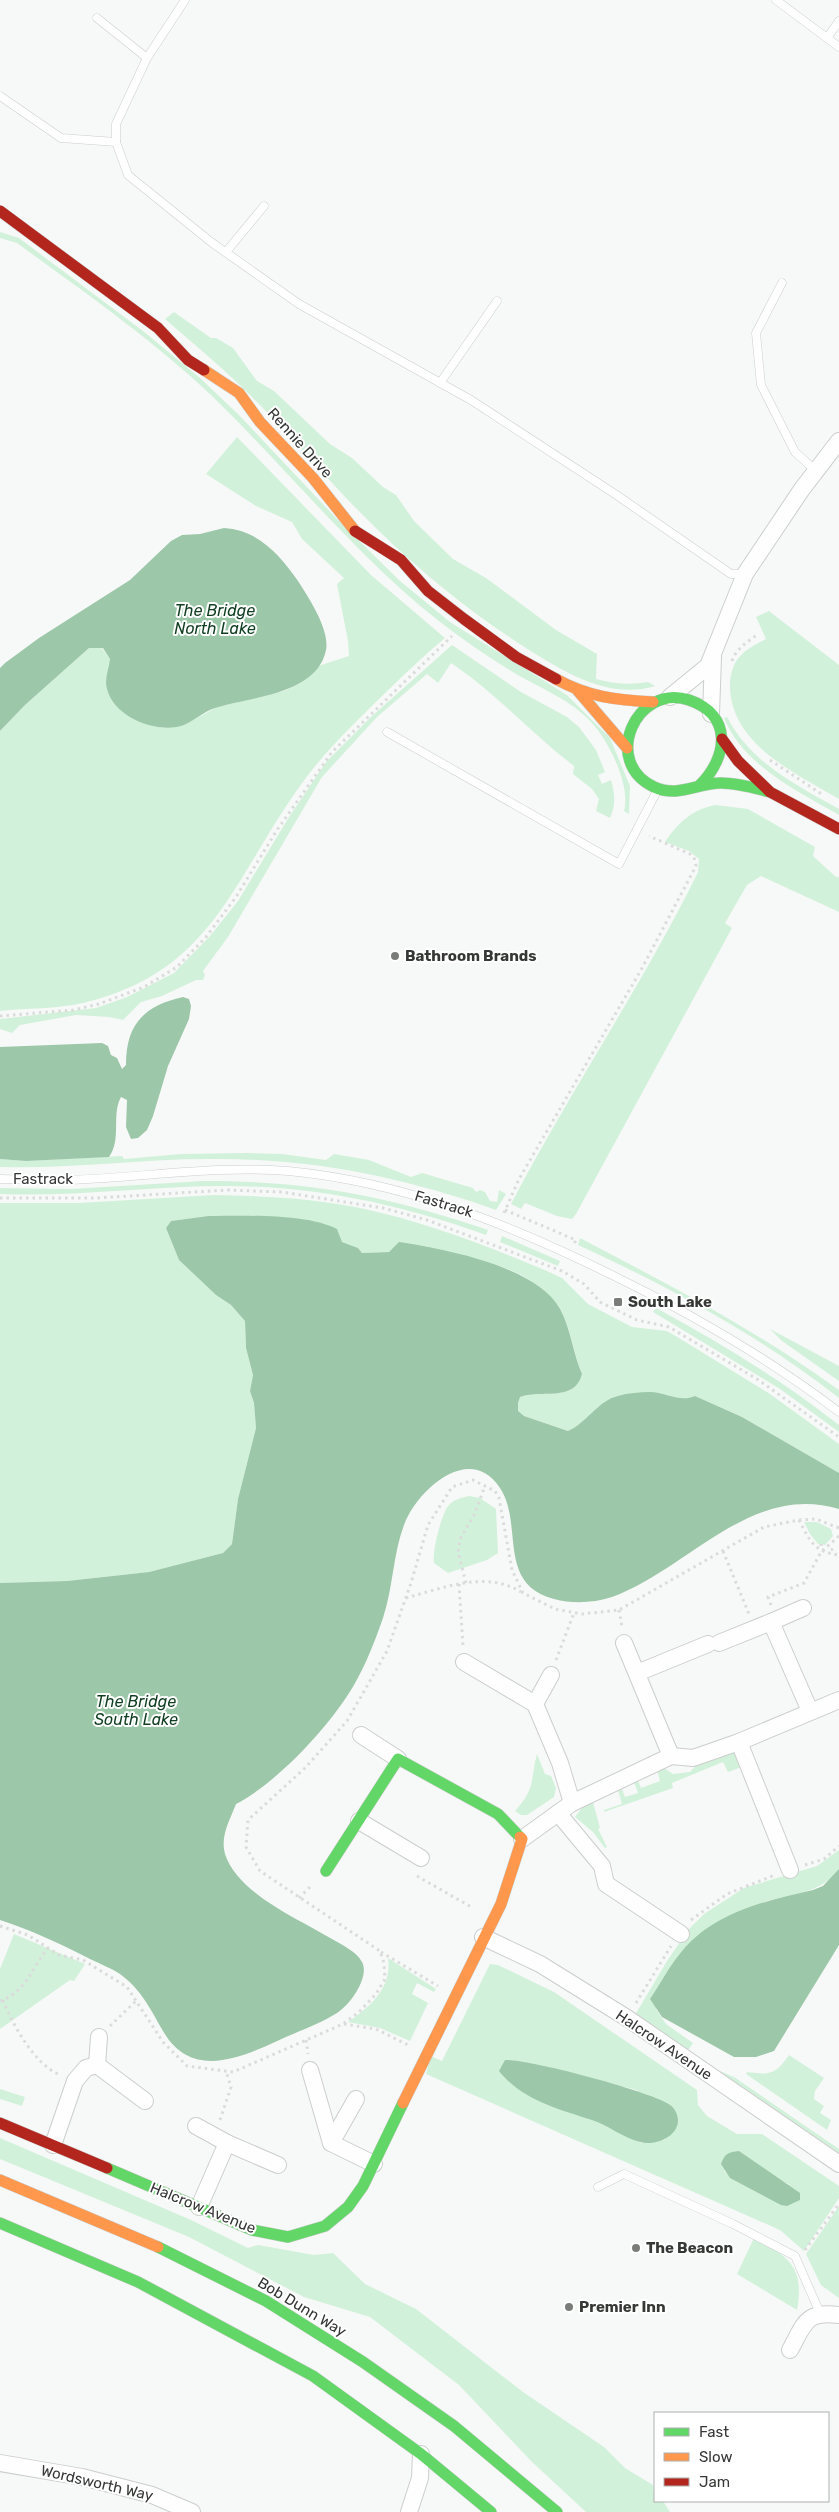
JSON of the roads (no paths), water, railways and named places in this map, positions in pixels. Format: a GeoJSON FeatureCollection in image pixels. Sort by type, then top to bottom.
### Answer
{"type":"FeatureCollection","features":[{"type":"Feature","properties":{"kind":"street","name":"Rennie Drive"},"geometry":{"type":"LineString","coordinates":[[0,212],[158,328],[188,360],[239,393],[260,422],[313,478],[354,530],[401,560],[428,591],[464,619],[516,657],[578,692],[624,701],[654,702]]}},
{"type":"Feature","properties":{"kind":"street"},"geometry":{"type":"LineString","coordinates":[[670,697],[708,666],[746,574],[816,471],[839,441]]}},
{"type":"Feature","properties":{"kind":"street"},"geometry":{"type":"LineString","coordinates":[[711,714],[713,655]]}},
{"type":"Feature","properties":{"kind":"street","name":"Rennie Drive"},"geometry":{"type":"LineString","coordinates":[[578,692],[627,748]]}},
{"type":"Feature","properties":{"kind":"street","name":"Rennie Drive"},"geometry":{"type":"LineString","coordinates":[[770,792],[738,761],[722,739],[719,726],[711,714],[692,700],[670,697],[654,702],[642,710],[633,721],[628,734],[627,748],[630,761],[636,773],[646,783],[658,789],[672,792],[687,791],[700,785],[715,783],[735,784],[770,792],[839,829]]}},
{"type":"Feature","properties":{"kind":"street"},"geometry":{"type":"LineString","coordinates":[[700,785],[718,765],[722,752],[722,739]]}},
{"type":"Feature","properties":{"kind":"street"},"geometry":{"type":"LineString","coordinates":[[637,1673],[774,1621],[803,1608]]}},
{"type":"Feature","properties":{"kind":"street"},"geometry":{"type":"LineString","coordinates":[[774,1621],[810,1712]]}},
{"type":"Feature","properties":{"kind":"street"},"geometry":{"type":"LineString","coordinates":[[624,1643],[671,1756]]}},
{"type":"Feature","properties":{"kind":"street"},"geometry":{"type":"LineString","coordinates":[[464,1662],[535,1704],[560,1763],[572,1803]]}},
{"type":"Feature","properties":{"kind":"street"},"geometry":{"type":"LineString","coordinates":[[535,1704],[551,1675]]}},
{"type":"Feature","properties":{"kind":"street"},"geometry":{"type":"LineString","coordinates":[[361,1734],[398,1759],[498,1814],[522,1839],[572,1803],[671,1756],[693,1758],[739,1742],[839,1700]]}},
{"type":"Feature","properties":{"kind":"street"},"geometry":{"type":"LineString","coordinates":[[739,1742],[790,1870]]}},
{"type":"Feature","properties":{"kind":"street"},"geometry":{"type":"LineString","coordinates":[[326,1871],[398,1759]]}},
{"type":"Feature","properties":{"kind":"street"},"geometry":{"type":"LineString","coordinates":[[558,1813],[602,1866],[606,1884],[681,1934]]}},
{"type":"Feature","properties":{"kind":"street"},"geometry":{"type":"LineString","coordinates":[[358,1821],[421,1858]]}},
{"type":"Feature","properties":{"kind":"street","name":"Halcrow Avenue"},"geometry":{"type":"LineString","coordinates":[[0,2123],[252,2230],[288,2238],[325,2226],[348,2207],[363,2186],[483,1937],[501,1904],[522,1839]]}},
{"type":"Feature","properties":{"kind":"street","name":"Halcrow Avenue"},"geometry":{"type":"LineString","coordinates":[[483,1937],[540,1964],[627,2018],[839,2164]]}},
{"type":"Feature","properties":{"kind":"street"},"geometry":{"type":"LineString","coordinates":[[97,2065],[99,2037]]}},
{"type":"Feature","properties":{"kind":"street"},"geometry":{"type":"LineString","coordinates":[[53,2145],[75,2081],[86,2068],[97,2065]]}},
{"type":"Feature","properties":{"kind":"street"},"geometry":{"type":"LineString","coordinates":[[97,2065],[145,2102]]}},
{"type":"Feature","properties":{"kind":"street"},"geometry":{"type":"LineString","coordinates":[[310,2070],[331,2143],[374,2164]]}},
{"type":"Feature","properties":{"kind":"street"},"geometry":{"type":"LineString","coordinates":[[331,2143],[356,2099]]}},
{"type":"Feature","properties":{"kind":"street"},"geometry":{"type":"LineString","coordinates":[[196,2126],[278,2165]]}},
{"type":"Feature","properties":{"kind":"street"},"geometry":{"type":"LineString","coordinates":[[200,2207],[220,2139]]}},
{"type":"Feature","properties":{"kind":"street","name":"Bob Dunn Way"},"geometry":{"type":"LineString","coordinates":[[0,2180],[160,2248],[266,2301],[363,2362],[454,2426],[557,2512]]}},
{"type":"Feature","properties":{"kind":"street"},"geometry":{"type":"LineString","coordinates":[[0,2223],[138,2282],[313,2376],[422,2454],[491,2512]]}},
{"type":"Feature","properties":{"kind":"street"},"geometry":{"type":"LineString","coordinates":[[790,2350],[806,2322],[820,2313],[839,2315]]}},
{"type":"Feature","properties":{"kind":"street"},"geometry":{"type":"LineString","coordinates":[[409,2512],[420,2478],[422,2454]]}},
{"type":"Feature","properties":{"kind":"street","name":"Wordsworth Way"},"geometry":{"type":"LineString","coordinates":[[0,2463],[82,2477],[152,2495],[192,2512]]}},
{"type":"Feature","properties":{"kind":"lane"},"geometry":{"type":"LineString","coordinates":[[186,0],[147,58],[116,124],[116,142],[128,175],[226,252],[299,304],[471,400],[615,494],[731,574],[746,574]]}},
{"type":"Feature","properties":{"kind":"lane"},"geometry":{"type":"LineString","coordinates":[[776,0],[839,47]]}},
{"type":"Feature","properties":{"kind":"lane"},"geometry":{"type":"LineString","coordinates":[[97,18],[147,58]]}},
{"type":"Feature","properties":{"kind":"lane"},"geometry":{"type":"LineString","coordinates":[[827,38],[839,21]]}},
{"type":"Feature","properties":{"kind":"lane"},"geometry":{"type":"LineString","coordinates":[[0,96],[61,138],[116,142]]}},
{"type":"Feature","properties":{"kind":"lane"},"geometry":{"type":"LineString","coordinates":[[226,252],[264,206]]}},
{"type":"Feature","properties":{"kind":"lane"},"geometry":{"type":"LineString","coordinates":[[782,283],[756,333],[762,385],[794,452],[816,471]]}},
{"type":"Feature","properties":{"kind":"lane"},"geometry":{"type":"LineString","coordinates":[[440,383],[497,301]]}},
{"type":"Feature","properties":{"kind":"lane"},"geometry":{"type":"LineString","coordinates":[[387,732],[619,864],[658,789]]}},
{"type":"Feature","properties":{"kind":"lane","name":"Fastrack"},"geometry":{"type":"LineString","coordinates":[[0,1179],[67,1180],[228,1169],[288,1171],[404,1192],[454,1206],[499,1223],[658,1296],[731,1338],[804,1385],[839,1412]]}},
{"type":"Feature","properties":{"kind":"lane"},"geometry":{"type":"LineString","coordinates":[[598,2187],[624,2174],[733,2224],[795,2256],[820,2313]]}},
{"type":"Feature","properties":{"kind":"water","name":"The Bridge North Lake"},"geometry":{"type":"Polygon","coordinates":[[[224,528],[247,533],[276,553],[291,571],[313,605],[325,633],[326,650],[320,665],[310,676],[280,692],[210,710],[181,726],[171,728],[159,727],[137,721],[118,708],[111,699],[106,685],[110,659],[103,648],[89,648],[25,705],[0,731],[0,668],[5,663],[39,638],[130,580],[171,541],[182,535],[200,534],[224,528]]]}},
{"type":"Feature","properties":{"kind":"water"},"geometry":{"type":"Polygon","coordinates":[[[183,997],[189,999],[191,1006],[189,1019],[168,1066],[147,1130],[138,1138],[131,1139],[126,1127],[127,1100],[121,1097],[117,1111],[115,1143],[109,1157],[26,1161],[0,1159],[0,1047],[102,1043],[108,1046],[111,1055],[117,1058],[122,1069],[126,1065],[129,1039],[133,1028],[140,1019],[157,1006],[183,997]]]}},
{"type":"Feature","properties":{"kind":"water","name":"The Bridge South Lake"},"geometry":{"type":"Polygon","coordinates":[[[208,1216],[274,1216],[308,1220],[337,1229],[342,1242],[358,1248],[362,1253],[389,1252],[399,1242],[418,1245],[488,1262],[531,1281],[548,1294],[560,1309],[567,1325],[582,1374],[578,1383],[572,1389],[565,1392],[520,1397],[518,1411],[524,1416],[568,1431],[581,1423],[604,1402],[618,1396],[656,1392],[678,1398],[695,1396],[742,1417],[839,1473],[839,1509],[807,1504],[777,1508],[748,1518],[640,1584],[612,1597],[598,1601],[583,1602],[568,1602],[554,1599],[536,1591],[524,1580],[514,1551],[507,1502],[500,1488],[488,1475],[474,1469],[460,1470],[446,1476],[432,1486],[420,1498],[404,1525],[397,1548],[383,1618],[370,1652],[354,1685],[332,1718],[302,1752],[268,1782],[236,1804],[226,1828],[224,1841],[225,1854],[232,1868],[256,1893],[287,1914],[353,1951],[362,1962],[364,1968],[361,1983],[348,2004],[330,2017],[260,2049],[230,2059],[215,2061],[200,2060],[186,2055],[174,2046],[140,1993],[120,1974],[46,1938],[0,1920],[0,1583],[67,1581],[149,1572],[223,1553],[232,1544],[238,1499],[256,1428],[254,1403],[250,1391],[253,1375],[246,1348],[245,1321],[231,1305],[216,1295],[179,1260],[166,1228],[171,1221],[208,1216]]]}},
{"type":"Feature","properties":{"kind":"water"},"geometry":{"type":"Polygon","coordinates":[[[839,1869],[839,1945],[774,2051],[756,2057],[734,2057],[662,2017],[650,1999],[678,1956],[695,1938],[725,1917],[742,1910],[823,1886],[839,1869]]]}},
{"type":"Feature","properties":{"kind":"water"},"geometry":{"type":"Polygon","coordinates":[[[505,2060],[537,2064],[562,2070],[659,2099],[675,2110],[678,2119],[677,2127],[669,2136],[658,2142],[646,2143],[634,2140],[598,2122],[541,2102],[518,2089],[499,2071],[505,2060]]]}},
{"type":"Feature","properties":{"kind":"water"},"geometry":{"type":"Polygon","coordinates":[[[739,2151],[800,2193],[800,2200],[787,2206],[781,2205],[730,2178],[721,2164],[724,2157],[728,2154],[739,2151]]]}},
{"type":"Feature","properties":{"kind":"place","name":"Bathroom Brands"},"geometry":{"type":"Point","coordinates":[395,956]}},
{"type":"Feature","properties":{"kind":"place","name":"South Lake"},"geometry":{"type":"Point","coordinates":[618,1302]}},
{"type":"Feature","properties":{"kind":"place","name":"The Beacon"},"geometry":{"type":"Point","coordinates":[636,2248]}},
{"type":"Feature","properties":{"kind":"place","name":"Premier Inn"},"geometry":{"type":"Point","coordinates":[569,2307]}}]}
